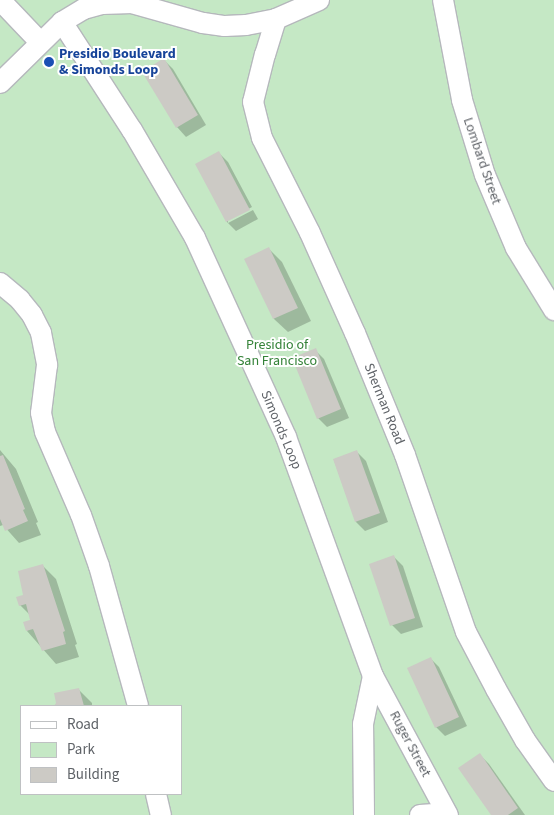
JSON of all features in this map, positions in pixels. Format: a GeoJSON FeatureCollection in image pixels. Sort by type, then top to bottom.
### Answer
{"type":"FeatureCollection","features":[{"type":"Feature","properties":{"kind":"street"},"geometry":{"type":"LineString","coordinates":[[0,82],[62,22],[89,7],[117,2],[149,7],[204,23],[225,26],[246,25],[276,19],[319,0]]}},
{"type":"Feature","properties":{"kind":"street","name":"Lombard Street"},"geometry":{"type":"LineString","coordinates":[[443,0],[462,100],[485,175],[516,248],[554,310]]}},
{"type":"Feature","properties":{"kind":"street"},"geometry":{"type":"LineString","coordinates":[[2,4],[40,42]]}},
{"type":"Feature","properties":{"kind":"street","name":"Sherman Road"},"geometry":{"type":"LineString","coordinates":[[276,19],[264,54],[253,102],[262,138],[310,232],[355,333],[405,455],[466,632],[525,740],[554,781]]}},
{"type":"Feature","properties":{"kind":"street","name":"Simonds Loop"},"geometry":{"type":"LineString","coordinates":[[62,22],[132,130],[194,238],[286,437],[373,676]]}},
{"type":"Feature","properties":{"kind":"street"},"geometry":{"type":"LineString","coordinates":[[0,283],[20,300],[32,315],[41,333],[47,365],[41,413],[45,432],[81,515],[99,566],[138,705]]}},
{"type":"Feature","properties":{"kind":"street"},"geometry":{"type":"LineString","coordinates":[[364,815],[363,724],[373,676]]}},
{"type":"Feature","properties":{"kind":"street","name":"Ruger Street"},"geometry":{"type":"LineString","coordinates":[[373,676],[447,814],[420,815]]}},
{"type":"Feature","properties":{"kind":"street"},"geometry":{"type":"LineString","coordinates":[[156,795],[161,815]]}},
{"type":"Feature","properties":{"kind":"green space","name":"Presidio of San Francisco"},"geometry":{"type":"Polygon","coordinates":[[[0,0],[554,0],[554,815],[0,815],[0,0]]]}},
{"type":"Feature","properties":{"kind":"building"},"geometry":{"type":"Polygon","coordinates":[[[164,58],[198,115],[176,128],[142,72],[164,58]]]}},
{"type":"Feature","properties":{"kind":"building"},"geometry":{"type":"Polygon","coordinates":[[[219,151],[250,210],[226,222],[195,164],[219,151]]]}},
{"type":"Feature","properties":{"kind":"building"},"geometry":{"type":"Polygon","coordinates":[[[269,247],[298,308],[273,319],[244,259],[269,247]]]}},
{"type":"Feature","properties":{"kind":"building"},"geometry":{"type":"Polygon","coordinates":[[[316,348],[341,409],[317,419],[292,358],[316,348]]]}},
{"type":"Feature","properties":{"kind":"building"},"geometry":{"type":"Polygon","coordinates":[[[357,450],[380,513],[355,522],[333,459],[357,450]]]}},
{"type":"Feature","properties":{"kind":"building"},"geometry":{"type":"Polygon","coordinates":[[[3,455],[28,521],[5,531],[0,519],[0,456],[3,455]]]}},
{"type":"Feature","properties":{"kind":"building"},"geometry":{"type":"Polygon","coordinates":[[[394,555],[415,618],[390,626],[369,564],[394,555]]]}},
{"type":"Feature","properties":{"kind":"building"},"geometry":{"type":"Polygon","coordinates":[[[43,564],[65,631],[63,632],[66,644],[42,651],[33,629],[26,631],[23,622],[30,620],[26,604],[19,606],[16,597],[23,595],[18,571],[43,564]]]}},
{"type":"Feature","properties":{"kind":"building"},"geometry":{"type":"Polygon","coordinates":[[[431,657],[459,717],[435,728],[407,668],[431,657]]]}},
{"type":"Feature","properties":{"kind":"building"},"geometry":{"type":"Polygon","coordinates":[[[79,688],[84,705],[55,705],[54,693],[79,688]]]}},
{"type":"Feature","properties":{"kind":"building"},"geometry":{"type":"Polygon","coordinates":[[[480,753],[518,808],[508,815],[491,815],[458,768],[480,753]]]}},
{"type":"Feature","properties":{"kind":"place","name":"Presidio Boulevard & Simonds Loop"},"geometry":{"type":"Point","coordinates":[49,62]}}]}
